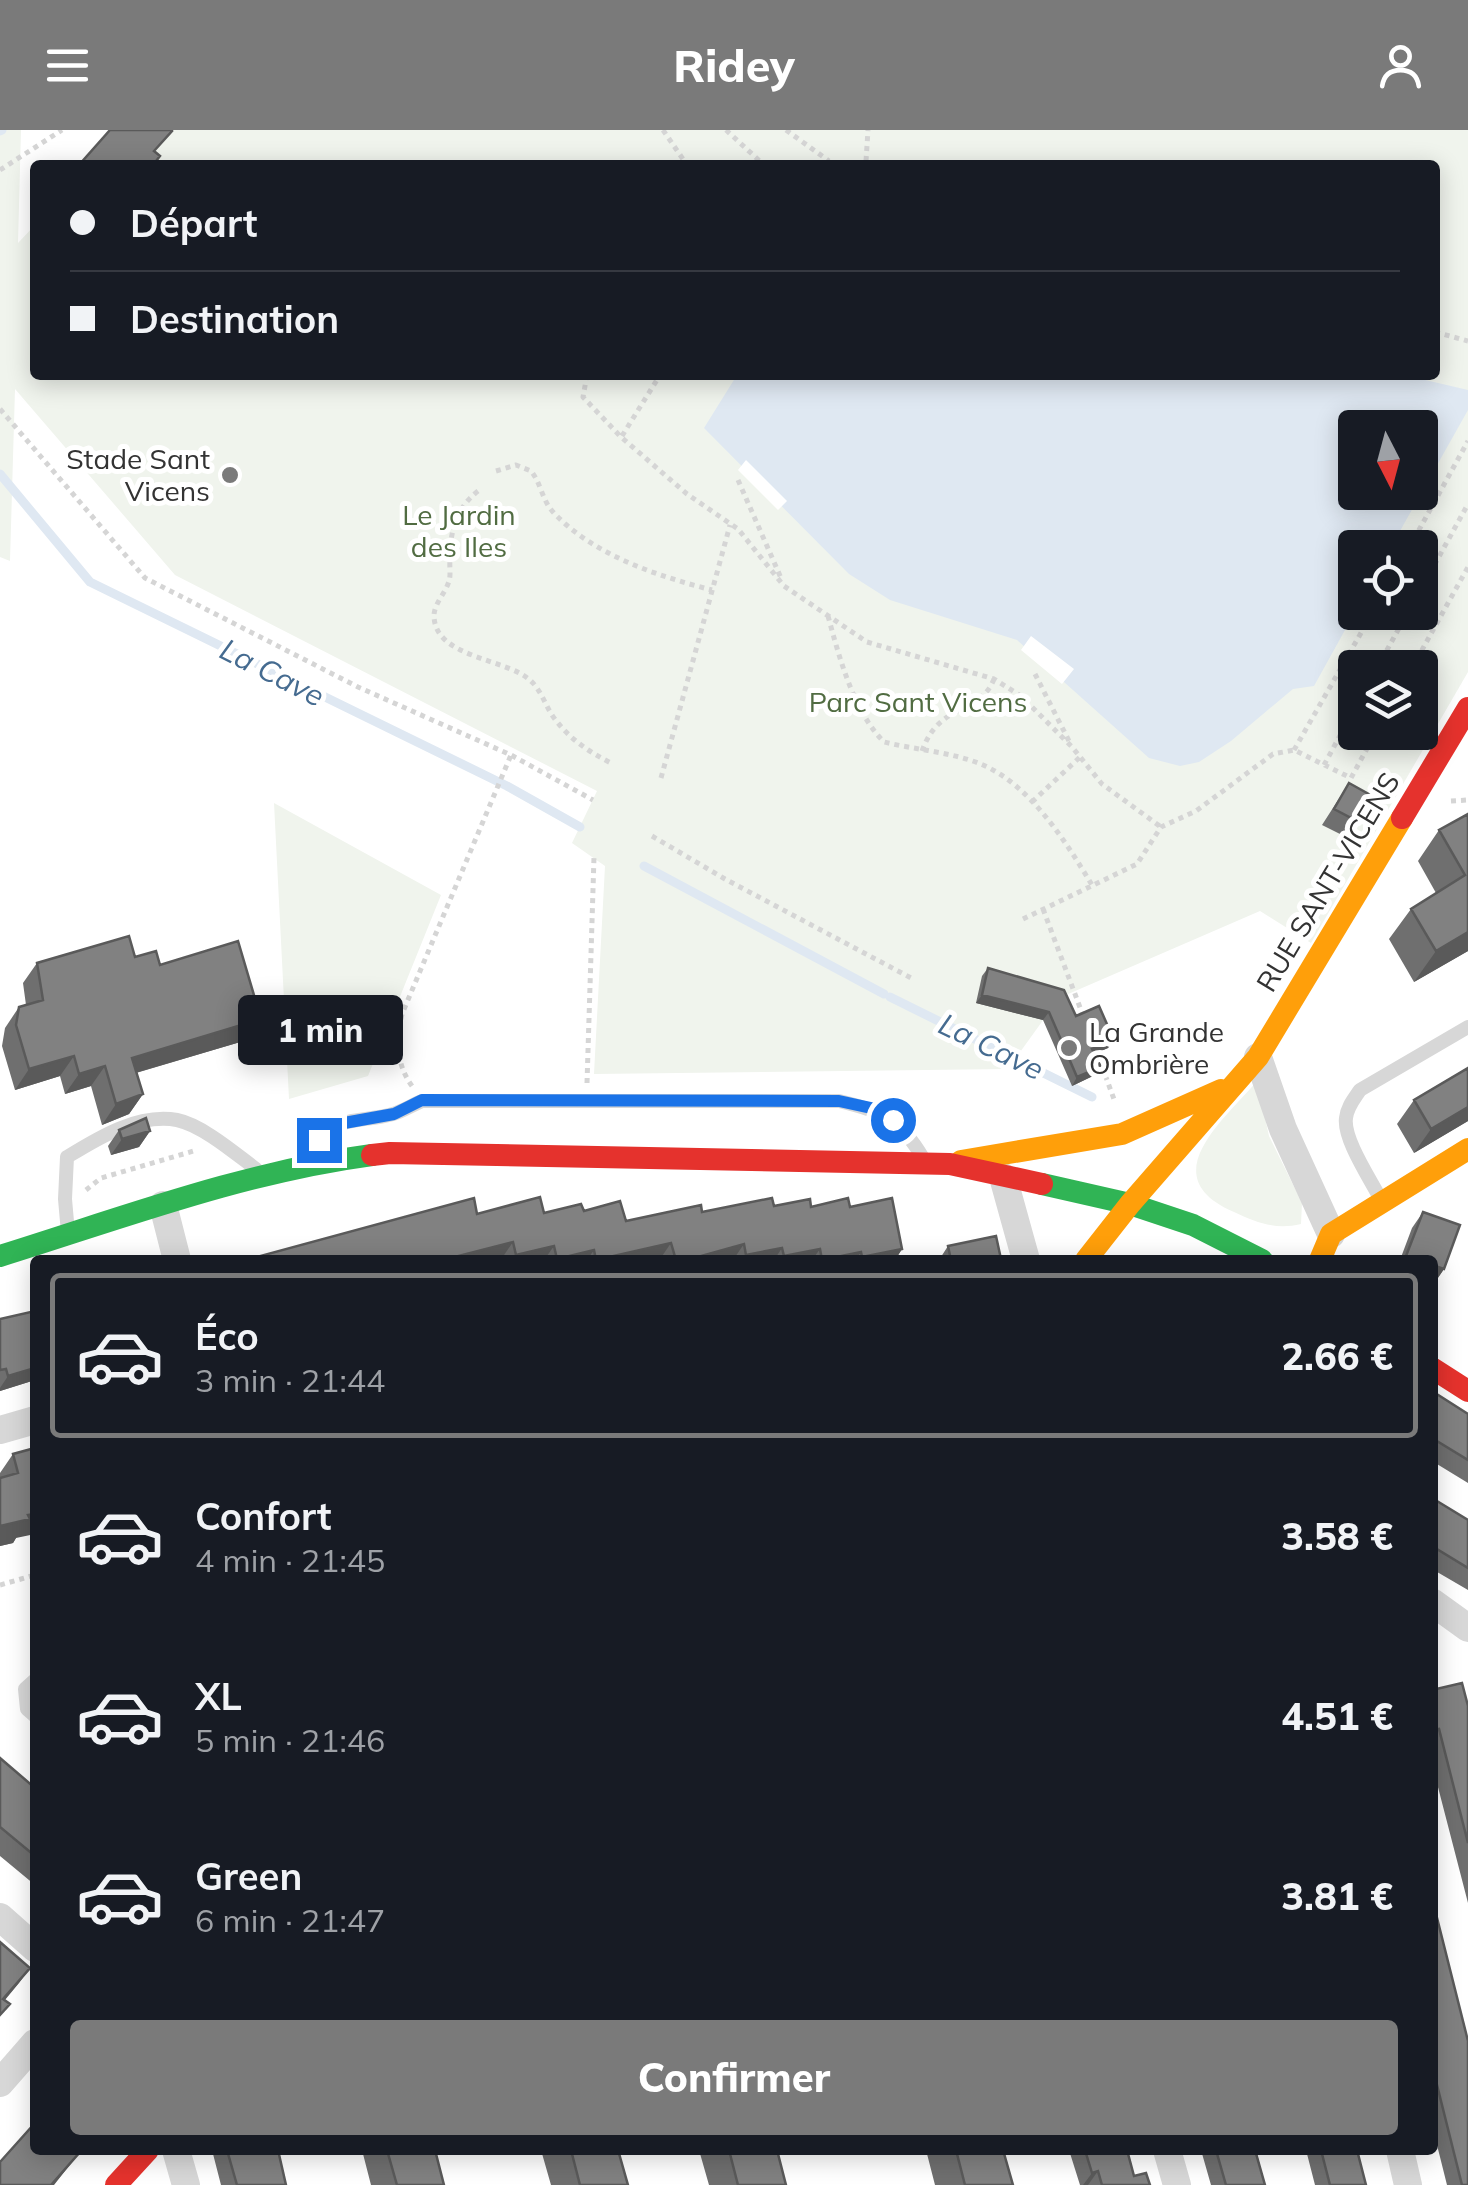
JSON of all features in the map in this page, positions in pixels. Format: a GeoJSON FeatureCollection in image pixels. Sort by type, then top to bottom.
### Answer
{"type":"FeatureCollection","features":[{"type":"Feature","properties":{"kind":"street","name":"RUE SANT-VICENS"},"geometry":{"type":"LineString","coordinates":[[1090,1255],[1258,1057],[1468,708]]}},
{"type":"Feature","properties":{"kind":"street"},"geometry":{"type":"LineString","coordinates":[[1258,1057],[1282,1128],[1331,1234]]}},
{"type":"Feature","properties":{"kind":"street","name":"RUE SANT-VICENS"},"geometry":{"type":"LineString","coordinates":[[950,1164],[999,1151],[1065,1147],[1126,1133],[1234,1084]]}},
{"type":"Feature","properties":{"kind":"street"},"geometry":{"type":"LineString","coordinates":[[1322,1255],[1331,1234],[1468,1149]]}},
{"type":"Feature","properties":{"kind":"street"},"geometry":{"type":"LineString","coordinates":[[0,1256],[263,1175],[390,1153],[950,1164],[1130,1204],[1193,1225],[1252,1255]]}},
{"type":"Feature","properties":{"kind":"street"},"geometry":{"type":"LineString","coordinates":[[1003,1177],[1025,1255]]}},
{"type":"Feature","properties":{"kind":"street"},"geometry":{"type":"LineString","coordinates":[[162,1204],[176,1255]]}},
{"type":"Feature","properties":{"kind":"street"},"geometry":{"type":"LineString","coordinates":[[1438,1372],[1468,1391]]}},
{"type":"Feature","properties":{"kind":"street"},"geometry":{"type":"LineString","coordinates":[[0,1430],[30,1421]]}},
{"type":"Feature","properties":{"kind":"street"},"geometry":{"type":"LineString","coordinates":[[1438,1606],[1468,1628]]}},
{"type":"Feature","properties":{"kind":"street"},"geometry":{"type":"LineString","coordinates":[[0,1917],[30,1944]]}},
{"type":"Feature","properties":{"kind":"street"},"geometry":{"type":"LineString","coordinates":[[0,2083],[30,2049]]}},
{"type":"Feature","properties":{"kind":"street"},"geometry":{"type":"LineString","coordinates":[[116,2185],[143,2155]]}},
{"type":"Feature","properties":{"kind":"street"},"geometry":{"type":"LineString","coordinates":[[177,2155],[186,2185]]}},
{"type":"Feature","properties":{"kind":"street"},"geometry":{"type":"LineString","coordinates":[[1168,2155],[1177,2185]]}},
{"type":"Feature","properties":{"kind":"street"},"geometry":{"type":"LineString","coordinates":[[1401,2155],[1408,2185]]}},
{"type":"Feature","properties":{"kind":"lane"},"geometry":{"type":"LineString","coordinates":[[1381,1200],[1348,1136],[1345,1121],[1350,1105],[1360,1090],[1468,1027]]}},
{"type":"Feature","properties":{"kind":"lane"},"geometry":{"type":"LineString","coordinates":[[312,1164],[319,1140],[333,1125],[394,1114],[422,1100],[839,1101],[871,1108],[893,1120],[910,1136],[926,1163]]}},
{"type":"Feature","properties":{"kind":"lane"},"geometry":{"type":"LineString","coordinates":[[68,1234],[68,1157],[105,1134],[132,1124],[177,1120],[223,1143],[263,1175]]}},
{"type":"Feature","properties":{"kind":"lane"},"geometry":{"type":"LineString","coordinates":[[30,1684],[25,1689],[30,1712]]}},
{"type":"Feature","properties":{"kind":"path"},"geometry":{"type":"LineString","coordinates":[[0,170],[62,130]]}},
{"type":"Feature","properties":{"kind":"path"},"geometry":{"type":"LineString","coordinates":[[662,130],[683,160]]}},
{"type":"Feature","properties":{"kind":"path"},"geometry":{"type":"LineString","coordinates":[[726,130],[759,160]]}},
{"type":"Feature","properties":{"kind":"path"},"geometry":{"type":"LineString","coordinates":[[786,130],[829,160]]}},
{"type":"Feature","properties":{"kind":"path"},"geometry":{"type":"LineString","coordinates":[[866,160],[868,130]]}},
{"type":"Feature","properties":{"kind":"path"},"geometry":{"type":"LineString","coordinates":[[1440,333],[1468,340]]}},
{"type":"Feature","properties":{"kind":"path"},"geometry":{"type":"LineString","coordinates":[[586,380],[584,397],[596,414],[687,494],[730,524],[784,586],[867,642],[994,679],[1021,696],[1102,784],[1160,827]]}},
{"type":"Feature","properties":{"kind":"path"},"geometry":{"type":"LineString","coordinates":[[621,437],[657,380]]}},
{"type":"Feature","properties":{"kind":"path"},"geometry":{"type":"LineString","coordinates":[[0,409],[145,578],[358,688],[511,755],[593,800]]}},
{"type":"Feature","properties":{"kind":"path"},"geometry":{"type":"LineString","coordinates":[[1419,530],[1468,440]]}},
{"type":"Feature","properties":{"kind":"path"},"geometry":{"type":"LineString","coordinates":[[496,470],[516,464],[532,471],[552,510],[586,539],[638,566],[712,590]]}},
{"type":"Feature","properties":{"kind":"path"},"geometry":{"type":"LineString","coordinates":[[738,480],[784,586]]}},
{"type":"Feature","properties":{"kind":"path"},"geometry":{"type":"LineString","coordinates":[[478,490],[456,518],[450,541],[450,583],[434,615],[442,636],[466,654],[518,671],[530,680],[575,742],[610,763]]}},
{"type":"Feature","properties":{"kind":"path"},"geometry":{"type":"LineString","coordinates":[[1438,558],[1468,504]]}},
{"type":"Feature","properties":{"kind":"path"},"geometry":{"type":"LineString","coordinates":[[661,778],[730,524]]}},
{"type":"Feature","properties":{"kind":"path"},"geometry":{"type":"LineString","coordinates":[[1422,650],[1468,568]]}},
{"type":"Feature","properties":{"kind":"path"},"geometry":{"type":"LineString","coordinates":[[828,616],[853,689],[874,732],[884,742],[982,764],[1006,778],[1032,802],[1092,885]]}},
{"type":"Feature","properties":{"kind":"path"},"geometry":{"type":"LineString","coordinates":[[1294,750],[1363,630]]}},
{"type":"Feature","properties":{"kind":"path"},"geometry":{"type":"LineString","coordinates":[[1036,674],[1072,747]]}},
{"type":"Feature","properties":{"kind":"path"},"geometry":{"type":"LineString","coordinates":[[922,751],[927,736],[943,718],[984,696],[994,679]]}},
{"type":"Feature","properties":{"kind":"path"},"geometry":{"type":"LineString","coordinates":[[1324,765],[1338,739]]}},
{"type":"Feature","properties":{"kind":"path"},"geometry":{"type":"LineString","coordinates":[[1023,919],[1137,864],[1160,827],[1196,812],[1273,754],[1294,750],[1351,778],[1366,750]]}},
{"type":"Feature","properties":{"kind":"path"},"geometry":{"type":"LineString","coordinates":[[422,1100],[401,1070],[398,1032],[402,1014],[511,755]]}},
{"type":"Feature","properties":{"kind":"path"},"geometry":{"type":"LineString","coordinates":[[1032,802],[1080,757]]}},
{"type":"Feature","properties":{"kind":"path"},"geometry":{"type":"LineString","coordinates":[[1454,802],[1468,800]]}},
{"type":"Feature","properties":{"kind":"path"},"geometry":{"type":"LineString","coordinates":[[652,836],[913,979]]}},
{"type":"Feature","properties":{"kind":"path"},"geometry":{"type":"LineString","coordinates":[[586,1101],[594,858]]}},
{"type":"Feature","properties":{"kind":"path"},"geometry":{"type":"LineString","coordinates":[[1043,909],[1086,1023]]}},
{"type":"Feature","properties":{"kind":"path"},"geometry":{"type":"LineString","coordinates":[[1092,1039],[1126,1133]]}},
{"type":"Feature","properties":{"kind":"path"},"geometry":{"type":"LineString","coordinates":[[0,1585],[30,1576]]}},
{"type":"Feature","properties":{"kind":"green space","name":"Parc Sant Vicens"},"geometry":{"type":"Polygon","coordinates":[[[0,130],[21,130],[18,243],[30,230],[30,380],[1440,380],[1440,160],[82,160],[109,130],[1468,130],[1468,672],[1438,724],[1438,650],[1338,650],[1338,750],[1423,750],[1311,943],[1260,911],[1059,998],[1008,1069],[594,1074],[605,866],[572,843],[597,791],[175,575],[15,389],[10,561],[0,557],[0,130]]]}},
{"type":"Feature","properties":{"kind":"green space"},"geometry":{"type":"Polygon","coordinates":[[[274,803],[441,895],[368,1076],[289,1099],[274,803]]]}},
{"type":"Feature","properties":{"kind":"green space"},"geometry":{"type":"Polygon","coordinates":[[[1257,1081],[1269,1136],[1302,1203],[1301,1224],[1275,1226],[1251,1219],[1210,1198],[1198,1183],[1196,1166],[1202,1149],[1257,1081]]]}},
{"type":"Feature","properties":{"kind":"shaded area"},"geometry":{"type":"Polygon","coordinates":[[[734,380],[1425,380],[1468,390],[1468,410],[1438,463],[1438,410],[1338,410],[1338,510],[1412,510],[1401,530],[1338,530],[1338,630],[1345,630],[1314,686],[1293,689],[1231,741],[1199,762],[1180,766],[1149,758],[1017,640],[890,600],[849,574],[704,428],[734,380]]]}},
{"type":"Feature","properties":{"kind":"pier"},"geometry":{"type":"Polygon","coordinates":[[[746,460],[787,501],[778,510],[738,470],[746,460]]]}},
{"type":"Feature","properties":{"kind":"pier"},"geometry":{"type":"Polygon","coordinates":[[[1031,636],[1074,669],[1062,684],[1021,650],[1031,636]]]}},
{"type":"Feature","properties":{"kind":"building"},"geometry":{"type":"Polygon","coordinates":[[[110,130],[172,131],[154,151],[160,156],[157,160],[83,160],[110,130]]]}},
{"type":"Feature","properties":{"kind":"building"},"geometry":{"type":"Polygon","coordinates":[[[1349,783],[1374,797],[1359,822],[1334,809],[1349,783]]]}},
{"type":"Feature","properties":{"kind":"building"},"geometry":{"type":"Polygon","coordinates":[[[1468,814],[1468,932],[1436,951],[1411,909],[1465,875],[1439,830],[1468,814]]]}},
{"type":"Feature","properties":{"kind":"building"},"geometry":{"type":"Polygon","coordinates":[[[129,936],[135,957],[156,951],[160,965],[238,941],[261,1019],[132,1058],[143,1094],[116,1104],[105,1066],[79,1074],[74,1056],[29,1069],[16,1025],[19,1007],[43,1000],[37,963],[129,936]]]}},
{"type":"Feature","properties":{"kind":"building"},"geometry":{"type":"Polygon","coordinates":[[[988,968],[1064,990],[1076,1016],[1099,1006],[1114,1040],[1092,1049],[1101,1067],[1077,1077],[1049,1012],[982,995],[988,968]]]}},
{"type":"Feature","properties":{"kind":"building"},"geometry":{"type":"Polygon","coordinates":[[[1468,1068],[1468,1107],[1431,1129],[1414,1100],[1468,1068]]]}},
{"type":"Feature","properties":{"kind":"building"},"geometry":{"type":"Polygon","coordinates":[[[146,1118],[150,1131],[122,1139],[119,1130],[146,1118]]]}},
{"type":"Feature","properties":{"kind":"building"},"geometry":{"type":"Polygon","coordinates":[[[540,1197],[544,1213],[581,1204],[584,1211],[620,1201],[626,1221],[701,1205],[702,1212],[772,1198],[774,1206],[810,1199],[811,1207],[848,1198],[850,1207],[892,1198],[902,1249],[872,1255],[861,1252],[821,1255],[820,1249],[784,1255],[782,1248],[746,1255],[744,1244],[705,1255],[675,1255],[671,1243],[618,1255],[595,1255],[594,1250],[556,1255],[554,1246],[516,1255],[513,1242],[462,1255],[264,1255],[474,1198],[477,1214],[540,1197]]]}},
{"type":"Feature","properties":{"kind":"building"},"geometry":{"type":"Polygon","coordinates":[[[1423,1212],[1460,1225],[1444,1269],[1438,1267],[1438,1255],[1406,1255],[1423,1212]]]}},
{"type":"Feature","properties":{"kind":"building"},"geometry":{"type":"Polygon","coordinates":[[[996,1236],[1000,1255],[950,1255],[948,1246],[996,1236]]]}},
{"type":"Feature","properties":{"kind":"building"},"geometry":{"type":"Polygon","coordinates":[[[30,1312],[30,1369],[8,1376],[6,1369],[0,1370],[0,1319],[30,1312]]]}},
{"type":"Feature","properties":{"kind":"building"},"geometry":{"type":"Polygon","coordinates":[[[1438,1395],[1468,1414],[1468,1460],[1438,1442],[1438,1395]]]}},
{"type":"Feature","properties":{"kind":"building"},"geometry":{"type":"Polygon","coordinates":[[[30,1449],[30,1519],[0,1526],[0,1478],[18,1473],[13,1454],[30,1449]]]}},
{"type":"Feature","properties":{"kind":"building"},"geometry":{"type":"Polygon","coordinates":[[[1438,1502],[1468,1520],[1468,1568],[1438,1550],[1438,1502]]]}},
{"type":"Feature","properties":{"kind":"building"},"geometry":{"type":"Polygon","coordinates":[[[1462,1683],[1468,1706],[1468,1843],[1438,1729],[1438,1689],[1462,1683]]]}},
{"type":"Feature","properties":{"kind":"building"},"geometry":{"type":"Polygon","coordinates":[[[0,1758],[30,1784],[30,1852],[0,1827],[0,1758]]]}},
{"type":"Feature","properties":{"kind":"building"},"geometry":{"type":"Polygon","coordinates":[[[1438,1922],[1468,2041],[1468,2185],[1462,2185],[1438,2089],[1438,1922]]]}},
{"type":"Feature","properties":{"kind":"building"},"geometry":{"type":"Polygon","coordinates":[[[0,1942],[30,1968],[3,1999],[10,2004],[0,2015],[0,1942]]]}},
{"type":"Feature","properties":{"kind":"building"},"geometry":{"type":"Polygon","coordinates":[[[30,2129],[30,2155],[77,2155],[51,2185],[0,2185],[0,2162],[30,2129]]]}},
{"type":"Feature","properties":{"kind":"building"},"geometry":{"type":"Polygon","coordinates":[[[228,2155],[279,2155],[286,2185],[237,2185],[228,2155]]]}},
{"type":"Feature","properties":{"kind":"building"},"geometry":{"type":"Polygon","coordinates":[[[388,2155],[436,2155],[444,2185],[397,2185],[388,2155]]]}},
{"type":"Feature","properties":{"kind":"building"},"geometry":{"type":"Polygon","coordinates":[[[572,2155],[619,2155],[628,2185],[580,2185],[572,2155]]]}},
{"type":"Feature","properties":{"kind":"building"},"geometry":{"type":"Polygon","coordinates":[[[730,2155],[778,2155],[786,2185],[738,2185],[730,2155]]]}},
{"type":"Feature","properties":{"kind":"building"},"geometry":{"type":"Polygon","coordinates":[[[957,2155],[1004,2155],[1013,2185],[965,2185],[957,2155]]]}},
{"type":"Feature","properties":{"kind":"building"},"geometry":{"type":"Polygon","coordinates":[[[1087,2155],[1128,2155],[1134,2176],[1146,2173],[1150,2185],[1102,2185],[1098,2171],[1092,2173],[1087,2155]]]}},
{"type":"Feature","properties":{"kind":"building"},"geometry":{"type":"Polygon","coordinates":[[[1217,2155],[1256,2155],[1265,2185],[1226,2185],[1217,2155]]]}},
{"type":"Feature","properties":{"kind":"building"},"geometry":{"type":"Polygon","coordinates":[[[1322,2155],[1358,2155],[1366,2185],[1330,2185],[1322,2155]]]}},
{"type":"Feature","properties":{"kind":"waterway","name":"La Cave"},"geometry":{"type":"LineString","coordinates":[[0,474],[90,582],[507,786],[580,827]]}},
{"type":"Feature","properties":{"kind":"waterway","name":"La Cave"},"geometry":{"type":"LineString","coordinates":[[644,866],[884,994]]}},
{"type":"Feature","properties":{"kind":"waterway","name":"La Cave"},"geometry":{"type":"LineString","coordinates":[[890,997],[1092,1097]]}},
{"type":"Feature","properties":{"kind":"traffic: fast"},"geometry":{"type":"LineString","coordinates":[[0,1256],[230,1184],[372,1155]]}},
{"type":"Feature","properties":{"kind":"traffic: fast"},"geometry":{"type":"LineString","coordinates":[[1042,1184],[1130,1204],[1193,1225],[1252,1255]]}},
{"type":"Feature","properties":{"kind":"traffic: slow"},"geometry":{"type":"LineString","coordinates":[[1090,1255],[1258,1057],[1402,818]]}},
{"type":"Feature","properties":{"kind":"traffic: slow"},"geometry":{"type":"LineString","coordinates":[[961,1161],[1122,1134],[1221,1090]]}},
{"type":"Feature","properties":{"kind":"traffic: slow"},"geometry":{"type":"LineString","coordinates":[[1322,1255],[1331,1234],[1468,1149]]}},
{"type":"Feature","properties":{"kind":"traffic: jam"},"geometry":{"type":"LineString","coordinates":[[1402,818],[1468,708]]}},
{"type":"Feature","properties":{"kind":"traffic: jam"},"geometry":{"type":"LineString","coordinates":[[372,1155],[950,1164],[1042,1184]]}},
{"type":"Feature","properties":{"kind":"traffic: jam"},"geometry":{"type":"LineString","coordinates":[[1438,1372],[1468,1391]]}},
{"type":"Feature","properties":{"kind":"traffic: jam"},"geometry":{"type":"LineString","coordinates":[[116,2185],[143,2155]]}},
{"type":"Feature","properties":{"kind":"place","name":"Stade Sant Vicens"},"geometry":{"type":"Point","coordinates":[230,475]}},
{"type":"Feature","properties":{"kind":"place","name":"La Grande Ombrière"},"geometry":{"type":"Point","coordinates":[1069,1048]}},
{"type":"Feature","properties":{"kind":"route"},"geometry":{"type":"LineString","coordinates":[[319,1140],[333,1125],[394,1114],[422,1100],[839,1101],[871,1108],[893,1120]]}},
{"type":"Feature","properties":{"kind":"park label","name":"Le Jardin des Iles"},"geometry":{"type":"Point","coordinates":[459,531]}}]}
